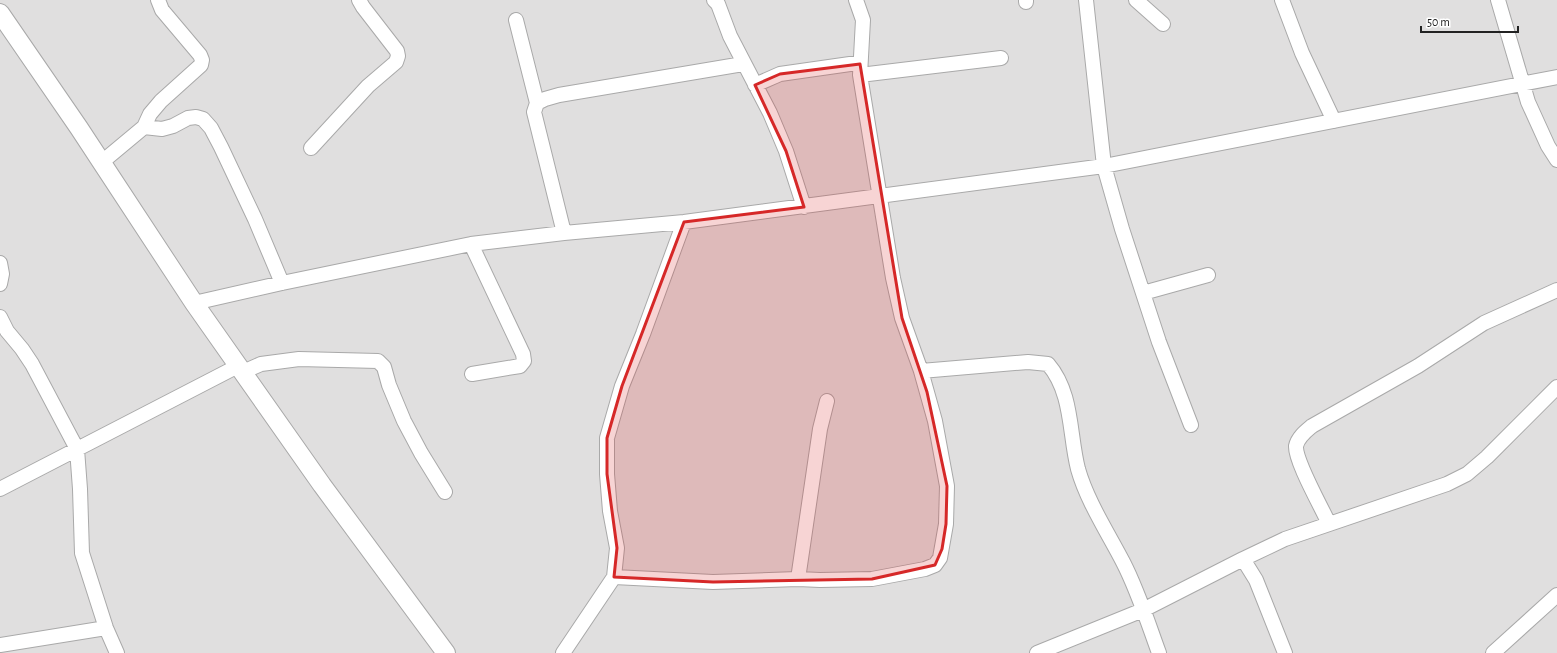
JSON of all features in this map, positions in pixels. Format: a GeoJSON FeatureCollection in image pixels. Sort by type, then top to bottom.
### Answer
{"type":"FeatureCollection","features":[{"type":"Feature","properties":{"kind":"street"},"geometry":{"type":"LineString","coordinates":[[102,162],[144,127],[150,114],[161,101],[201,65],[202,60],[200,55],[162,10],[158,0]]}},
{"type":"Feature","properties":{"kind":"street"},"geometry":{"type":"LineString","coordinates":[[311,148],[368,86],[396,62],[398,56],[397,51],[363,7],[360,0]]}},
{"type":"Feature","properties":{"kind":"street"},"geometry":{"type":"LineString","coordinates":[[714,0],[718,4],[730,36],[743,64],[770,113],[786,151],[804,207]]}},
{"type":"Feature","properties":{"kind":"street"},"geometry":{"type":"LineString","coordinates":[[614,577],[713,582],[872,578],[925,569],[935,565],[940,558],[946,524],[947,486],[935,421],[921,371],[902,318],[880,197],[860,70],[863,20],[856,0]]}},
{"type":"Feature","properties":{"kind":"street"},"geometry":{"type":"LineString","coordinates":[[1086,0],[1104,166],[1122,230],[1144,292],[1159,342],[1191,425]]}},
{"type":"Feature","properties":{"kind":"street"},"geometry":{"type":"LineString","coordinates":[[1136,0],[1163,24]]}},
{"type":"Feature","properties":{"kind":"street"},"geometry":{"type":"LineString","coordinates":[[1282,0],[1302,53],[1334,121]]}},
{"type":"Feature","properties":{"kind":"street"},"geometry":{"type":"LineString","coordinates":[[1498,0],[1513,48],[1522,84],[1536,122],[1557,160]]}},
{"type":"Feature","properties":{"kind":"street"},"geometry":{"type":"LineString","coordinates":[[2,20],[102,162],[194,303],[240,369],[322,485],[446,653]]}},
{"type":"Feature","properties":{"kind":"street"},"geometry":{"type":"LineString","coordinates":[[516,20],[537,103],[534,112],[564,233]]}},
{"type":"Feature","properties":{"kind":"street"},"geometry":{"type":"LineString","coordinates":[[755,85],[780,74],[850,64],[860,70],[1001,58]]}},
{"type":"Feature","properties":{"kind":"street"},"geometry":{"type":"LineString","coordinates":[[537,103],[559,95],[743,64]]}},
{"type":"Feature","properties":{"kind":"street"},"geometry":{"type":"LineString","coordinates":[[194,303],[282,283],[472,244],[564,233],[684,222],[1104,166],[1557,77]]}},
{"type":"Feature","properties":{"kind":"street"},"geometry":{"type":"LineString","coordinates":[[144,127],[162,129],[173,126],[188,118],[196,117],[203,119],[211,128],[282,283]]}},
{"type":"Feature","properties":{"kind":"street"},"geometry":{"type":"LineString","coordinates":[[563,653],[614,577],[617,548],[610,511],[607,474],[608,438],[622,386],[643,334],[684,222]]}},
{"type":"Feature","properties":{"kind":"street"},"geometry":{"type":"LineString","coordinates":[[472,244],[523,354],[524,361],[520,366],[472,374]]}},
{"type":"Feature","properties":{"kind":"street"},"geometry":{"type":"LineString","coordinates":[[0,263],[2,274],[0,284]]}},
{"type":"Feature","properties":{"kind":"street"},"geometry":{"type":"LineString","coordinates":[[1144,292],[1208,275]]}},
{"type":"Feature","properties":{"kind":"street"},"geometry":{"type":"LineString","coordinates":[[1329,524],[1298,458],[1296,445],[1302,434],[1312,426],[1418,366],[1484,323],[1557,290]]}},
{"type":"Feature","properties":{"kind":"street"},"geometry":{"type":"LineString","coordinates":[[0,317],[6,331],[22,349],[32,364],[77,449],[80,482],[82,553],[106,628],[117,653]]}},
{"type":"Feature","properties":{"kind":"street"},"geometry":{"type":"LineString","coordinates":[[0,489],[77,449],[240,369],[261,364],[299,359],[378,361],[384,367],[389,385],[404,421],[421,453],[445,492]]}},
{"type":"Feature","properties":{"kind":"street"},"geometry":{"type":"LineString","coordinates":[[921,371],[1028,362],[1048,364],[1062,385],[1069,415],[1078,469],[1086,489],[1124,564],[1159,653]]}},
{"type":"Feature","properties":{"kind":"street"},"geometry":{"type":"LineString","coordinates":[[1041,652],[1143,610],[1243,559],[1286,539],[1447,484],[1467,474],[1487,457],[1557,387]]}},
{"type":"Feature","properties":{"kind":"street"},"geometry":{"type":"LineString","coordinates":[[798,579],[820,429],[827,401]]}},
{"type":"Feature","properties":{"kind":"street"},"geometry":{"type":"LineString","coordinates":[[1243,559],[1256,580],[1285,653]]}},
{"type":"Feature","properties":{"kind":"street"},"geometry":{"type":"LineString","coordinates":[[1493,653],[1557,595]]}},
{"type":"Feature","properties":{"kind":"street"},"geometry":{"type":"LineString","coordinates":[[0,645],[106,628]]}},
{"type":"Feature","properties":{"kind":"highlighted area"},"geometry":{"type":"Polygon","coordinates":[[[860,64],[902,318],[927,392],[947,486],[946,524],[942,549],[935,565],[872,579],[713,582],[614,577],[617,548],[607,474],[607,438],[622,386],[684,222],[804,207],[786,151],[755,85],[780,74],[860,64]]]}},
{"type":"Feature","properties":{"kind":"shaded area"},"geometry":{"type":"Polygon","coordinates":[[[0,0],[1557,0],[1557,653],[0,653],[0,0]]]}}]}
